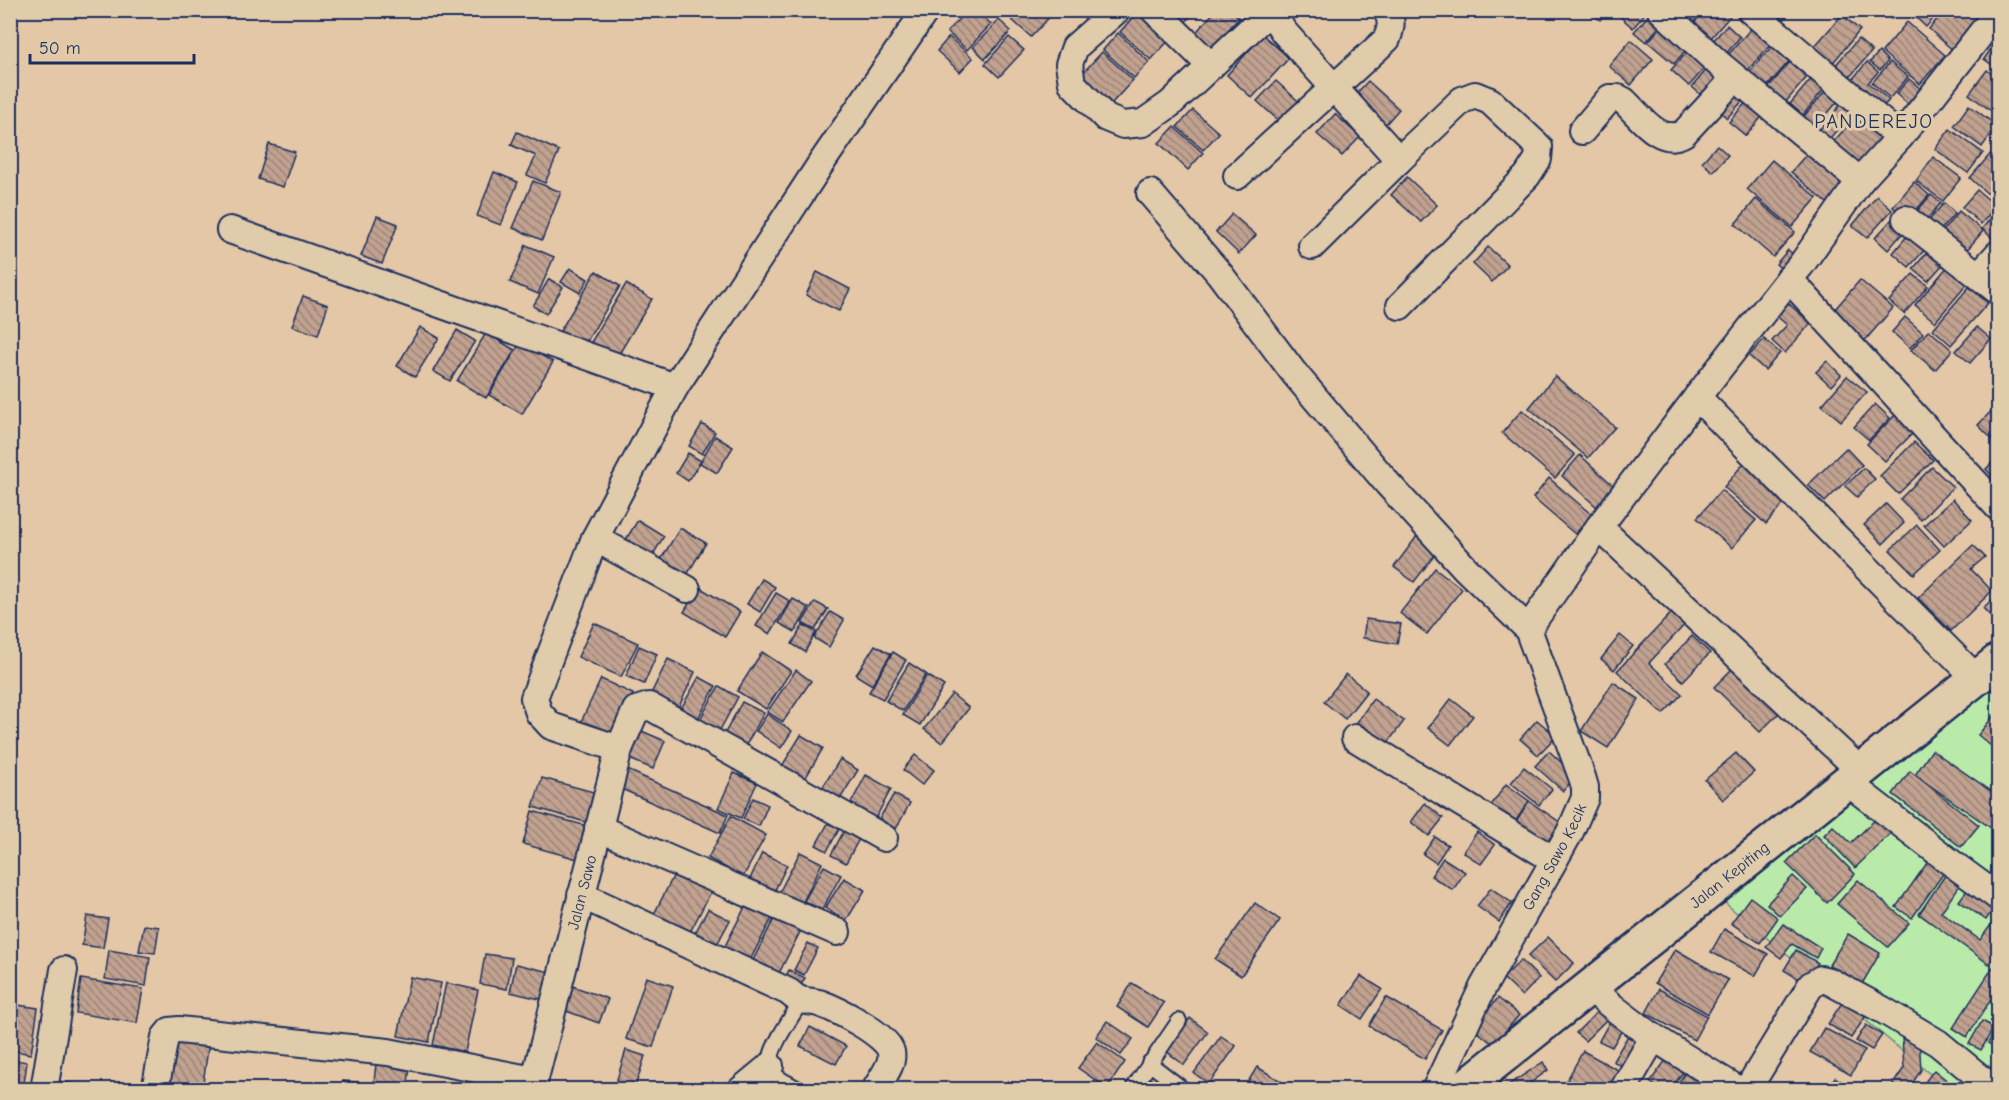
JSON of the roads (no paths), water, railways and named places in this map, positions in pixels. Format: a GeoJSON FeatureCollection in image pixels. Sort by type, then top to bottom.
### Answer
{"type":"FeatureCollection","features":[{"type":"Feature","properties":{"kind":"main road","name":"Jalan Kepiting"},"geometry":{"type":"LineString","coordinates":[[1461,1089],[1988,670]]}},
{"type":"Feature","properties":{"kind":"street"},"geometry":{"type":"LineString","coordinates":[[619,749],[551,726],[539,713],[534,698],[595,538],[675,387],[926,10]]}},
{"type":"Feature","properties":{"kind":"street"},"geometry":{"type":"LineString","coordinates":[[1117,10],[1075,47],[1069,64],[1072,83],[1106,118],[1123,125],[1143,123],[1170,104],[1271,11],[1284,32],[1399,160]]}},
{"type":"Feature","properties":{"kind":"street"},"geometry":{"type":"LineString","coordinates":[[1154,10],[1211,66]]}},
{"type":"Feature","properties":{"kind":"street"},"geometry":{"type":"LineString","coordinates":[[1238,176],[1387,39],[1391,27],[1390,16],[1386,10]]}},
{"type":"Feature","properties":{"kind":"street"},"geometry":{"type":"LineString","coordinates":[[1661,10],[1735,78],[1860,181]]}},
{"type":"Feature","properties":{"kind":"street"},"geometry":{"type":"LineString","coordinates":[[1750,10],[1900,137]]}},
{"type":"Feature","properties":{"kind":"street"},"geometry":{"type":"LineString","coordinates":[[1150,192],[1219,273],[1294,373],[1388,484],[1466,569],[1528,630],[1599,527],[1801,265],[1860,181],[1900,137],[1998,12]]}},
{"type":"Feature","properties":{"kind":"street"},"geometry":{"type":"LineString","coordinates":[[1582,131],[1610,98],[1618,98],[1657,133],[1669,138],[1678,137],[1735,78]]}},
{"type":"Feature","properties":{"kind":"street"},"geometry":{"type":"LineString","coordinates":[[1312,246],[1462,100],[1475,95],[1490,101],[1539,147],[1538,159],[1527,176],[1400,306]]}},
{"type":"Feature","properties":{"kind":"street"},"geometry":{"type":"LineString","coordinates":[[1906,219],[1989,283],[1998,254]]}},
{"type":"Feature","properties":{"kind":"street"},"geometry":{"type":"LineString","coordinates":[[230,230],[675,387]]}},
{"type":"Feature","properties":{"kind":"street"},"geometry":{"type":"LineString","coordinates":[[1789,279],[1998,507]]}},
{"type":"Feature","properties":{"kind":"street"},"geometry":{"type":"LineString","coordinates":[[1697,397],[1988,670]]}},
{"type":"Feature","properties":{"kind":"street"},"geometry":{"type":"LineString","coordinates":[[1599,527],[1854,776],[1953,864],[1998,897]]}},
{"type":"Feature","properties":{"kind":"street"},"geometry":{"type":"LineString","coordinates":[[595,538],[687,589]]}},
{"type":"Feature","properties":{"kind":"street","name":"Gang Sawo Kecik"},"geometry":{"type":"LineString","coordinates":[[1435,1089],[1484,987],[1570,832],[1585,798],[1585,788],[1528,630]]}},
{"type":"Feature","properties":{"kind":"street","name":"Jalan Sawo"},"geometry":{"type":"LineString","coordinates":[[533,1085],[619,749],[636,710],[649,706],[884,838]]}},
{"type":"Feature","properties":{"kind":"street"},"geometry":{"type":"LineString","coordinates":[[1355,738],[1554,860]]}},
{"type":"Feature","properties":{"kind":"street"},"geometry":{"type":"LineString","coordinates":[[598,828],[837,932]]}},
{"type":"Feature","properties":{"kind":"street"},"geometry":{"type":"LineString","coordinates":[[581,895],[789,992],[796,999],[819,1004],[857,1022],[886,1041],[891,1053],[890,1064],[875,1089]]}},
{"type":"Feature","properties":{"kind":"street"},"geometry":{"type":"LineString","coordinates":[[44,1089],[64,970]]}},
{"type":"Feature","properties":{"kind":"street"},"geometry":{"type":"LineString","coordinates":[[1747,1089],[1811,985],[1821,979],[1830,981],[1884,1010],[1938,1043],[1995,1089]]}},
{"type":"Feature","properties":{"kind":"street"},"geometry":{"type":"LineString","coordinates":[[1590,987],[1614,1010],[1653,1038],[1739,1089]]}},
{"type":"Feature","properties":{"kind":"street"},"geometry":{"type":"LineString","coordinates":[[155,1089],[165,1037],[170,1031],[178,1030],[388,1053],[533,1085]]}},
{"type":"Feature","properties":{"kind":"street"},"geometry":{"type":"LineString","coordinates":[[1623,1089],[1653,1038]]}},
{"type":"Feature","properties":{"kind":"street"},"geometry":{"type":"LineString","coordinates":[[741,1089],[770,1066]]}},
{"type":"Feature","properties":{"kind":"lane"},"geometry":{"type":"LineString","coordinates":[[796,999],[795,1011],[771,1054],[770,1066],[774,1075],[800,1089]]}},
{"type":"Feature","properties":{"kind":"lane"},"geometry":{"type":"LineString","coordinates":[[1132,1089],[1179,1021]]}},
{"type":"Feature","properties":{"kind":"lane"},"geometry":{"type":"LineString","coordinates":[[1149,1064],[1184,1089]]}},
{"type":"Feature","properties":{"kind":"district","name":"PANDEREJO"},"geometry":{"type":"Point","coordinates":[1874,121]}}]}
